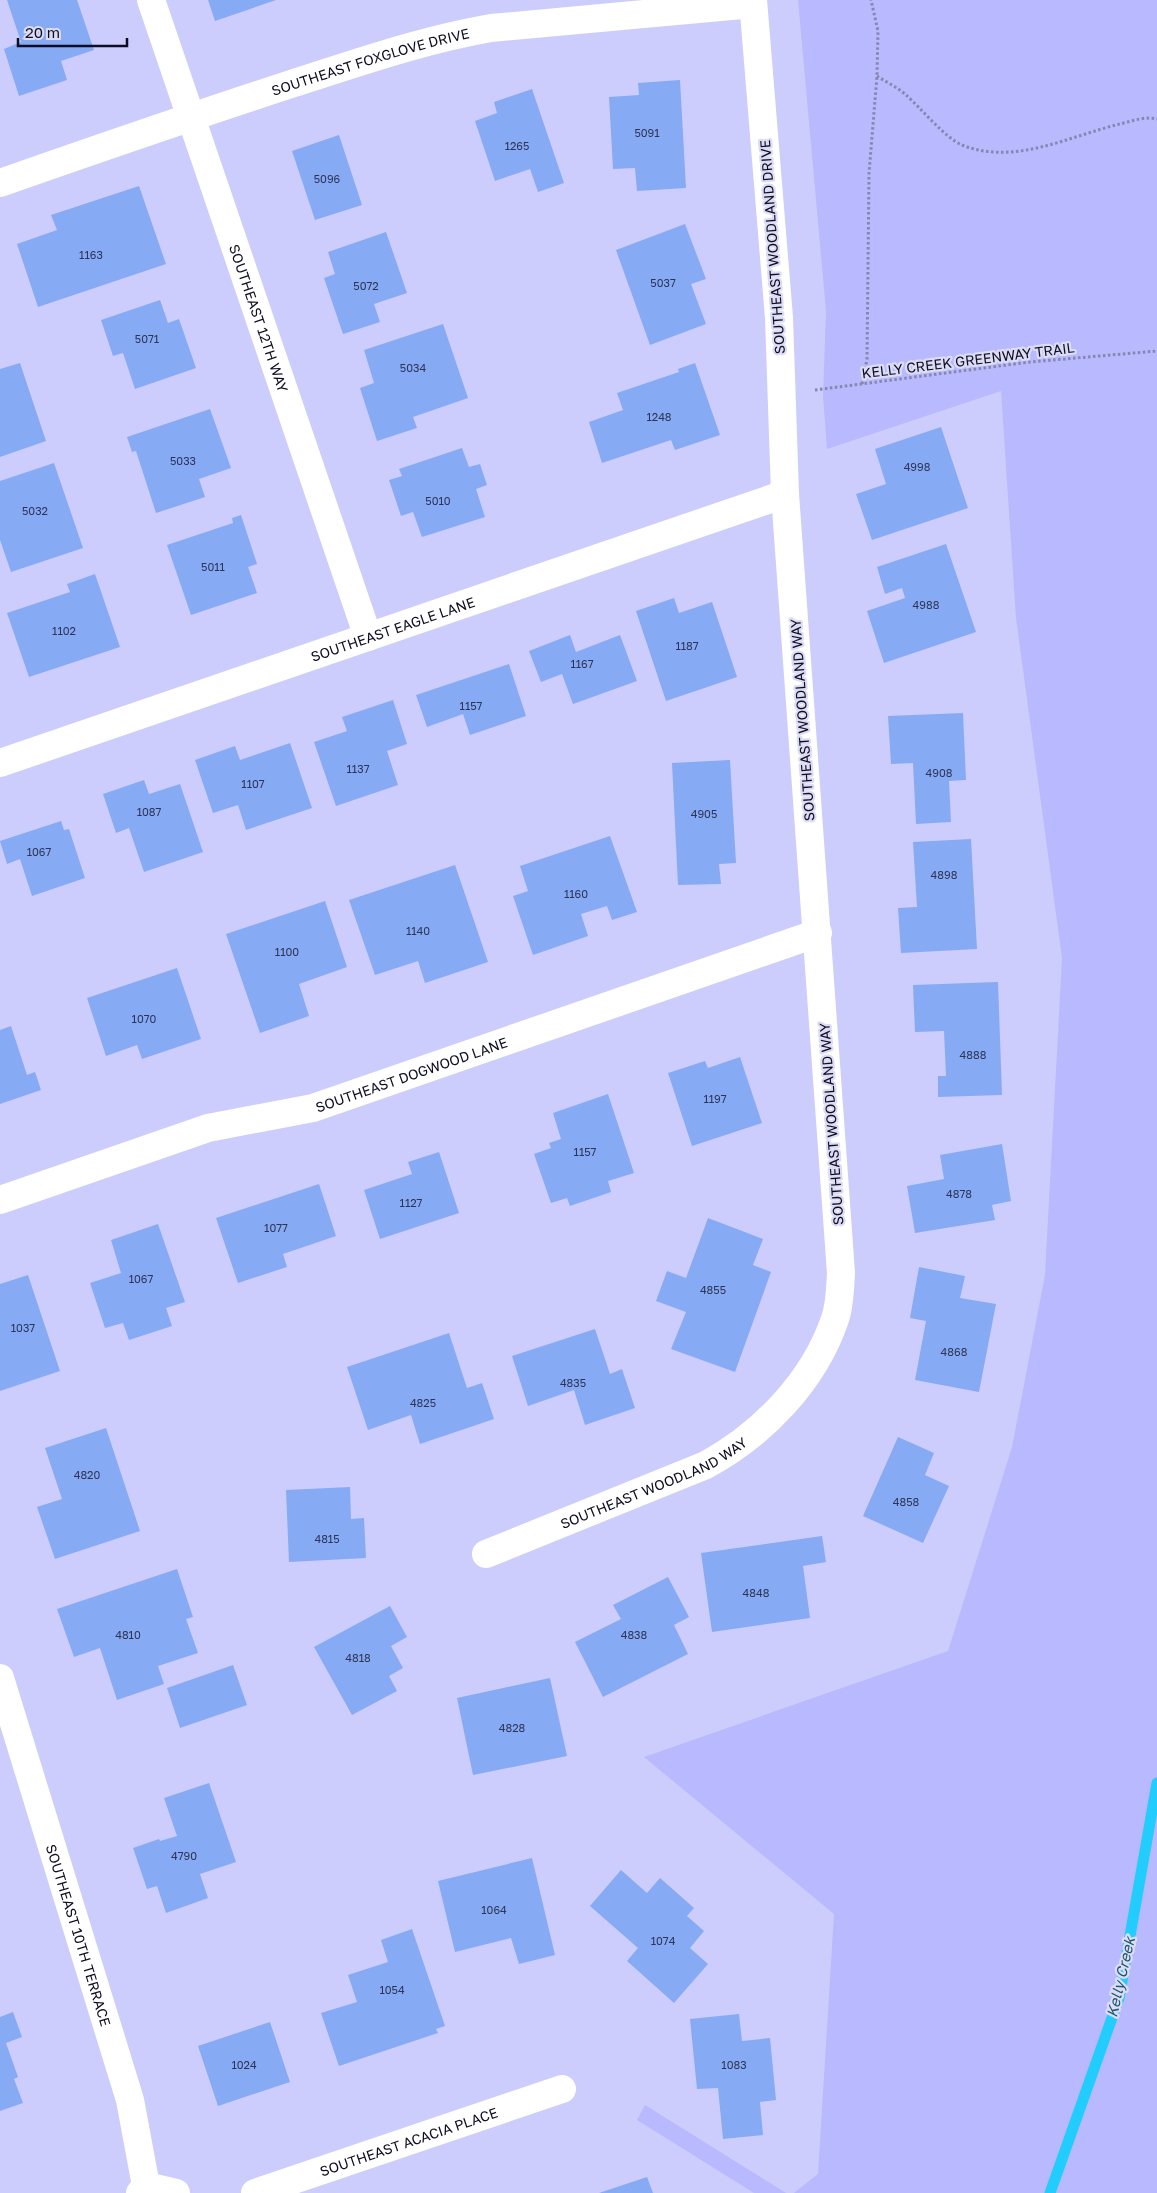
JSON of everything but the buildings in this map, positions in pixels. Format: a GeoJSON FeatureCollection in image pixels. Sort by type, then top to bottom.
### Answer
{"type":"FeatureCollection","features":[{"type":"Feature","properties":{"kind":"street","name":"SOUTHEAST 12TH WAY"},"geometry":{"type":"LineString","coordinates":[[151,0],[368,637]]}},
{"type":"Feature","properties":{"kind":"street","name":"SOUTHEAST FOXGLOVE DRIVE"},"geometry":{"type":"LineString","coordinates":[[0,183],[192,116],[410,46],[456,34],[492,28],[753,2]]}},
{"type":"Feature","properties":{"kind":"street","name":"SOUTHEAST WOODLAND DRIVE"},"geometry":{"type":"LineString","coordinates":[[753,2],[779,318],[785,494]]}},
{"type":"Feature","properties":{"kind":"street","name":"SOUTHEAST EAGLE LANE"},"geometry":{"type":"LineString","coordinates":[[0,763],[785,494]]}},
{"type":"Feature","properties":{"kind":"street","name":"SOUTHEAST WOODLAND WAY"},"geometry":{"type":"LineString","coordinates":[[486,1554],[706,1465],[732,1451],[770,1418],[796,1388],[820,1355],[836,1317],[841,1273],[785,494]]}},
{"type":"Feature","properties":{"kind":"street","name":"SOUTHEAST DOGWOOD LANE"},"geometry":{"type":"LineString","coordinates":[[0,1200],[208,1128],[313,1108],[818,933]]}},
{"type":"Feature","properties":{"kind":"street","name":"SOUTHEAST 10TH TERRACE"},"geometry":{"type":"LineString","coordinates":[[0,1678],[130,2100],[143,2190]]}},
{"type":"Feature","properties":{"kind":"street","name":"SOUTHEAST ACACIA PLACE"},"geometry":{"type":"LineString","coordinates":[[255,2193],[562,2088]]}},
{"type":"Feature","properties":{"kind":"street"},"geometry":{"type":"LineString","coordinates":[[143,2190],[176,2193]]}},
{"type":"Feature","properties":{"kind":"path"},"geometry":{"type":"LineString","coordinates":[[862,384],[867,358],[870,165],[877,76],[878,31],[872,0]]}},
{"type":"Feature","properties":{"kind":"path"},"geometry":{"type":"LineString","coordinates":[[877,76],[905,94],[959,144],[981,152],[1009,153],[1041,147],[1149,117],[1157,119]]}},
{"type":"Feature","properties":{"kind":"path","name":"KELLY CREEK GREENWAY TRAIL"},"geometry":{"type":"LineString","coordinates":[[782,395],[1030,362],[1157,351]]}},
{"type":"Feature","properties":{"kind":"shaded area"},"geometry":{"type":"Polygon","coordinates":[[[798,0],[1157,0],[1157,2193],[794,2193],[818,2174],[834,1914],[644,1757],[948,1651],[1012,1447],[1045,1275],[1062,958],[1016,618],[1001,391],[827,449],[823,396],[826,311],[798,0]]]}},
{"type":"Feature","properties":{"kind":"shaded area"},"geometry":{"type":"Polygon","coordinates":[[[645,2105],[786,2193],[754,2193],[637,2120],[645,2105]]]}},
{"type":"Feature","properties":{"kind":"waterway","name":"Kelly Creek"},"geometry":{"type":"LineString","coordinates":[[1050,2193],[1119,1998],[1157,1783]]}}]}
